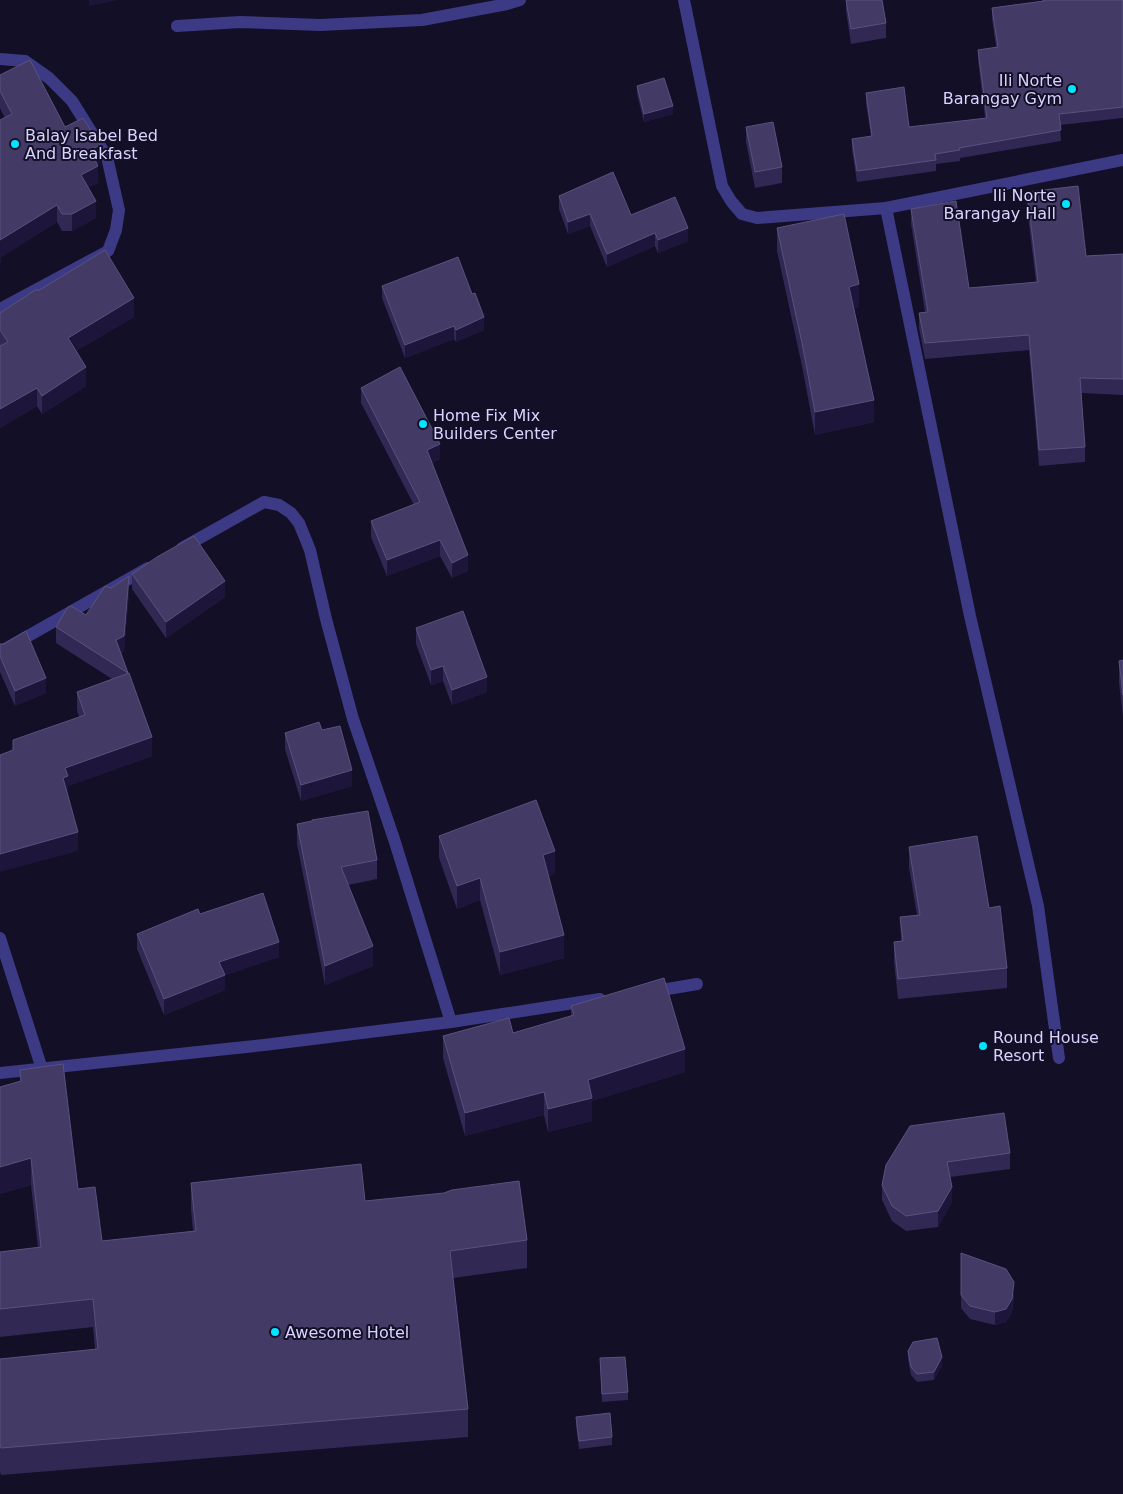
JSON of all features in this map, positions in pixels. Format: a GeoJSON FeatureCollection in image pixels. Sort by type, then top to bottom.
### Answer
{"type":"FeatureCollection","features":[{"type":"Feature","properties":{"kind":"street"},"geometry":{"type":"LineString","coordinates":[[177,26],[240,22],[320,25],[422,20],[520,0]]}},
{"type":"Feature","properties":{"kind":"street"},"geometry":{"type":"LineString","coordinates":[[684,0],[722,186],[742,214],[758,218],[886,208],[1123,160]]}},
{"type":"Feature","properties":{"kind":"street"},"geometry":{"type":"LineString","coordinates":[[0,59],[25,62],[49,78],[72,101],[107,157],[119,210],[116,230],[108,251],[0,309]]}},
{"type":"Feature","properties":{"kind":"street"},"geometry":{"type":"LineString","coordinates":[[886,208],[970,616],[1038,906],[1059,1058]]}},
{"type":"Feature","properties":{"kind":"street"},"geometry":{"type":"LineString","coordinates":[[0,652],[264,502],[279,505],[291,513],[299,523],[310,550],[326,619],[354,719],[394,839],[451,1022]]}},
{"type":"Feature","properties":{"kind":"street"},"geometry":{"type":"LineString","coordinates":[[0,938],[42,1069]]}},
{"type":"Feature","properties":{"kind":"street"},"geometry":{"type":"LineString","coordinates":[[638,994],[697,984]]}},
{"type":"Feature","properties":{"kind":"street"},"geometry":{"type":"LineString","coordinates":[[0,1073],[264,1045],[451,1022],[608,998]]}},
{"type":"Feature","properties":{"kind":"building"},"geometry":{"type":"Polygon","coordinates":[[[846,0],[882,0],[886,23],[851,29],[846,0]]]}},
{"type":"Feature","properties":{"kind":"building"},"geometry":{"type":"Polygon","coordinates":[[[1044,0],[1123,0],[1123,107],[1059,114],[1061,130],[959,148],[960,150],[935,154],[936,160],[857,171],[852,139],[872,136],[866,93],[904,87],[909,127],[987,118],[978,50],[998,47],[992,8],[1044,0]]]}},
{"type":"Feature","properties":{"kind":"building"},"geometry":{"type":"Polygon","coordinates":[[[30,60],[65,127],[83,118],[100,145],[90,150],[98,166],[81,175],[96,201],[72,214],[62,214],[57,205],[0,240],[0,120],[12,114],[0,91],[0,75],[30,60]]]}},
{"type":"Feature","properties":{"kind":"building"},"geometry":{"type":"Polygon","coordinates":[[[664,78],[673,106],[644,114],[637,86],[664,78]]]}},
{"type":"Feature","properties":{"kind":"building"},"geometry":{"type":"Polygon","coordinates":[[[773,122],[782,167],[755,172],[746,127],[773,122]]]}},
{"type":"Feature","properties":{"kind":"building"},"geometry":{"type":"Polygon","coordinates":[[[613,172],[631,215],[675,197],[688,228],[658,240],[655,233],[607,254],[590,214],[568,222],[559,196],[613,172]]]}},
{"type":"Feature","properties":{"kind":"building"},"geometry":{"type":"Polygon","coordinates":[[[1078,186],[1086,256],[1123,254],[1123,379],[1080,378],[1085,447],[1039,450],[1029,335],[925,343],[919,313],[928,312],[911,209],[956,201],[969,288],[1038,282],[1027,192],[1078,186]]]}},
{"type":"Feature","properties":{"kind":"building"},"geometry":{"type":"Polygon","coordinates":[[[844,214],[859,284],[849,287],[874,400],[815,412],[777,228],[844,214]]]}},
{"type":"Feature","properties":{"kind":"building"},"geometry":{"type":"Polygon","coordinates":[[[105,250],[134,298],[68,338],[86,367],[42,396],[37,388],[0,409],[0,346],[8,342],[0,330],[0,313],[37,289],[38,291],[105,250]]]}},
{"type":"Feature","properties":{"kind":"building"},"geometry":{"type":"Polygon","coordinates":[[[458,257],[472,294],[475,293],[484,317],[456,330],[454,326],[405,345],[382,286],[458,257]]]}},
{"type":"Feature","properties":{"kind":"building"},"geometry":{"type":"Polygon","coordinates":[[[400,367],[440,444],[427,450],[468,555],[452,563],[440,540],[387,560],[371,521],[420,502],[361,388],[400,367]]]}},
{"type":"Feature","properties":{"kind":"building"},"geometry":{"type":"Polygon","coordinates":[[[194,536],[225,581],[166,622],[132,574],[194,536]]]}},
{"type":"Feature","properties":{"kind":"building"},"geometry":{"type":"Polygon","coordinates":[[[129,576],[124,636],[116,640],[128,673],[56,627],[68,607],[71,606],[86,615],[105,586],[111,588],[129,576]]]}},
{"type":"Feature","properties":{"kind":"building"},"geometry":{"type":"Polygon","coordinates":[[[463,611],[487,677],[452,690],[443,666],[431,670],[416,628],[463,611]]]}},
{"type":"Feature","properties":{"kind":"building"},"geometry":{"type":"Polygon","coordinates":[[[26,631],[46,678],[15,691],[0,656],[0,644],[4,644],[26,631]]]}},
{"type":"Feature","properties":{"kind":"building"},"geometry":{"type":"Polygon","coordinates":[[[1123,660],[1123,695],[1119,661],[1123,660]]]}},
{"type":"Feature","properties":{"kind":"building"},"geometry":{"type":"Polygon","coordinates":[[[129,673],[152,737],[65,768],[68,776],[63,778],[78,832],[0,854],[0,755],[13,750],[13,740],[85,715],[77,692],[129,673]]]}},
{"type":"Feature","properties":{"kind":"building"},"geometry":{"type":"Polygon","coordinates":[[[319,722],[322,730],[340,726],[352,770],[301,785],[285,733],[319,722]]]}},
{"type":"Feature","properties":{"kind":"building"},"geometry":{"type":"Polygon","coordinates":[[[536,800],[555,851],[543,855],[564,935],[500,952],[480,878],[457,886],[439,836],[536,800]]]}},
{"type":"Feature","properties":{"kind":"building"},"geometry":{"type":"Polygon","coordinates":[[[368,811],[377,860],[341,867],[373,946],[325,966],[297,824],[368,811]]]}},
{"type":"Feature","properties":{"kind":"building"},"geometry":{"type":"Polygon","coordinates":[[[977,836],[989,908],[1000,906],[1007,968],[898,979],[894,942],[903,941],[900,917],[920,915],[909,847],[977,836]]]}},
{"type":"Feature","properties":{"kind":"building"},"geometry":{"type":"Polygon","coordinates":[[[263,893],[279,942],[219,962],[225,975],[164,999],[137,934],[198,909],[200,914],[263,893]]]}},
{"type":"Feature","properties":{"kind":"building"},"geometry":{"type":"Polygon","coordinates":[[[664,978],[685,1049],[588,1080],[592,1098],[548,1109],[544,1092],[465,1113],[443,1036],[509,1018],[513,1033],[574,1015],[571,1006],[664,978]]]}},
{"type":"Feature","properties":{"kind":"building","name":"Awesome Hotel"},"geometry":{"type":"Polygon","coordinates":[[[63,1064],[78,1189],[95,1187],[102,1241],[196,1231],[191,1183],[361,1164],[365,1201],[444,1193],[452,1190],[519,1181],[527,1240],[450,1251],[468,1409],[1,1448],[0,1359],[98,1349],[93,1299],[0,1309],[0,1252],[41,1247],[31,1158],[0,1167],[0,1087],[21,1081],[20,1070],[63,1064]]]}},
{"type":"Feature","properties":{"kind":"building"},"geometry":{"type":"Polygon","coordinates":[[[1004,1113],[1010,1153],[947,1162],[952,1187],[938,1211],[906,1216],[892,1206],[882,1185],[886,1165],[910,1126],[1004,1113]]]}},
{"type":"Feature","properties":{"kind":"building"},"geometry":{"type":"Polygon","coordinates":[[[961,1253],[1006,1269],[1014,1282],[1012,1299],[1006,1309],[995,1312],[970,1306],[961,1295],[961,1253]]]}},
{"type":"Feature","properties":{"kind":"building"},"geometry":{"type":"Polygon","coordinates":[[[937,1338],[942,1357],[934,1372],[917,1374],[911,1367],[908,1351],[913,1342],[937,1338]]]}},
{"type":"Feature","properties":{"kind":"building"},"geometry":{"type":"Polygon","coordinates":[[[625,1357],[628,1392],[602,1394],[600,1358],[625,1357]]]}},
{"type":"Feature","properties":{"kind":"building"},"geometry":{"type":"Polygon","coordinates":[[[610,1413],[612,1437],[579,1441],[576,1417],[610,1413]]]}},
{"type":"Feature","properties":{"kind":"place","name":"Ili Norte Barangay Gym"},"geometry":{"type":"Point","coordinates":[1072,89]}},
{"type":"Feature","properties":{"kind":"place","name":"Balay Isabel Bed And Breakfast"},"geometry":{"type":"Point","coordinates":[15,144]}},
{"type":"Feature","properties":{"kind":"place","name":"Ili Norte Barangay Hall"},"geometry":{"type":"Point","coordinates":[1066,204]}},
{"type":"Feature","properties":{"kind":"place","name":"Home Fix Mix Builders Center"},"geometry":{"type":"Point","coordinates":[423,424]}},
{"type":"Feature","properties":{"kind":"place","name":"Round House Resort"},"geometry":{"type":"Point","coordinates":[983,1046]}},
{"type":"Feature","properties":{"kind":"place","name":"Awesome Hotel"},"geometry":{"type":"Point","coordinates":[275,1332]}}]}
